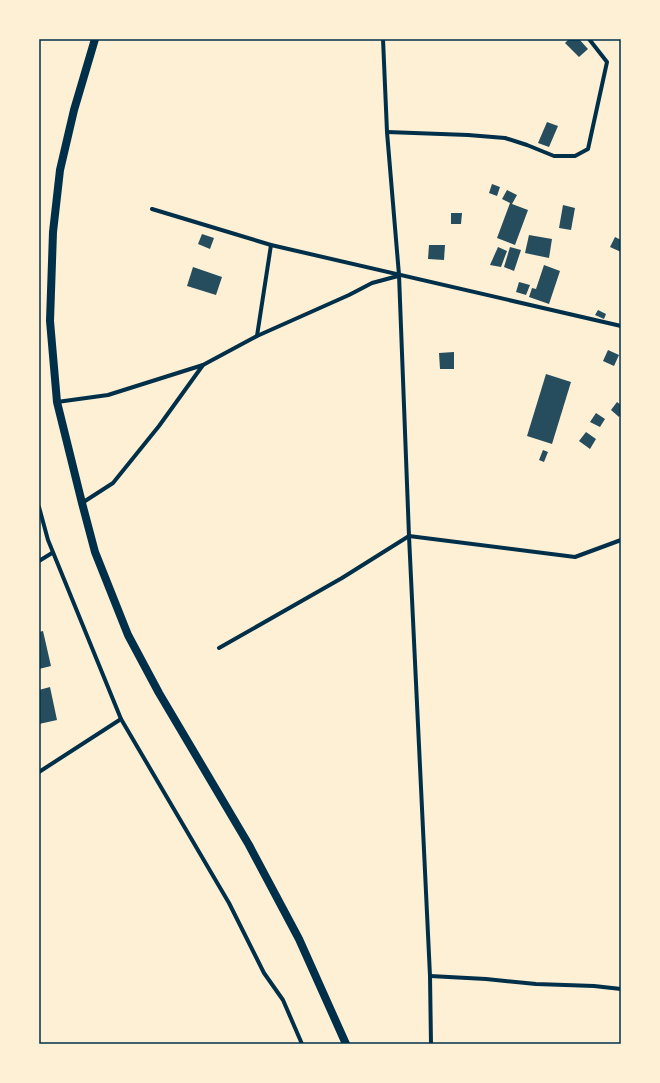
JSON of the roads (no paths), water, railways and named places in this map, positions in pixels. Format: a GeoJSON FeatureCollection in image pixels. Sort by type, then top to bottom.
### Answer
{"type":"FeatureCollection","features":[{"type":"Feature","properties":{"kind":"main road"},"geometry":{"type":"LineString","coordinates":[[95,39],[74,110],[60,170],[53,232],[50,322],[57,402],[82,503],[95,552],[128,635],[159,693],[249,845],[299,939],[346,1044]]}},
{"type":"Feature","properties":{"kind":"street"},"geometry":{"type":"LineString","coordinates":[[383,39],[387,132],[399,275],[409,536],[430,976],[431,1044]]}},
{"type":"Feature","properties":{"kind":"street"},"geometry":{"type":"LineString","coordinates":[[387,132],[505,138],[527,144],[554,156],[575,156],[588,149],[607,62],[589,39]]}},
{"type":"Feature","properties":{"kind":"street"},"geometry":{"type":"LineString","coordinates":[[152,209],[271,245],[621,326]]}},
{"type":"Feature","properties":{"kind":"street"},"geometry":{"type":"LineString","coordinates":[[257,336],[271,245]]}},
{"type":"Feature","properties":{"kind":"street"},"geometry":{"type":"LineString","coordinates":[[57,402],[108,395],[203,365],[257,336],[349,295],[372,283],[399,275]]}},
{"type":"Feature","properties":{"kind":"street"},"geometry":{"type":"LineString","coordinates":[[82,503],[113,482],[159,426],[203,365]]}},
{"type":"Feature","properties":{"kind":"street"},"geometry":{"type":"LineString","coordinates":[[39,507],[52,553],[121,719],[229,903],[264,973],[283,1000],[302,1044]]}},
{"type":"Feature","properties":{"kind":"street"},"geometry":{"type":"LineString","coordinates":[[219,648],[342,578],[409,536],[575,557],[621,540]]}},
{"type":"Feature","properties":{"kind":"street"},"geometry":{"type":"LineString","coordinates":[[39,561],[52,553]]}},
{"type":"Feature","properties":{"kind":"street"},"geometry":{"type":"LineString","coordinates":[[39,772],[121,719]]}},
{"type":"Feature","properties":{"kind":"street"},"geometry":{"type":"LineString","coordinates":[[430,976],[621,989]]}}]}
